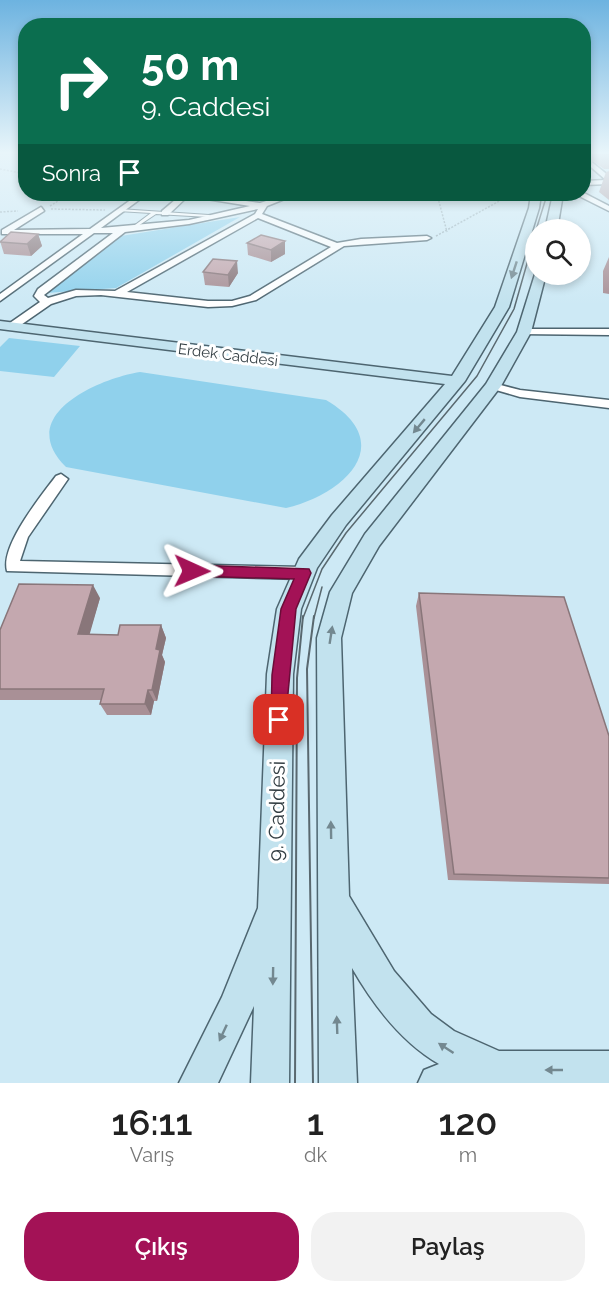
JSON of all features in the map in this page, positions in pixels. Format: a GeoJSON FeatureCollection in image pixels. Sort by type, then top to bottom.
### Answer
{"type":"FeatureCollection","features":[{"type":"Feature","properties":{"kind":"main road","name":"9. Caddesi"},"geometry":{"type":"LineString","coordinates":[[270,1083],[280,675],[289,609],[303,573],[339,520],[456,381],[502,307],[534,205]]}},
{"type":"Feature","properties":{"kind":"main road"},"geometry":{"type":"LineString","coordinates":[[338,1083],[329,638],[340,592],[372,540],[493,386],[524,332],[537,285]]}},
{"type":"Feature","properties":{"kind":"main road","name":"Erdek Caddesi"},"geometry":{"type":"LineString","coordinates":[[5,326],[260,359],[456,381]]}},
{"type":"Feature","properties":{"kind":"main road"},"geometry":{"type":"LineString","coordinates":[[333,896],[372,973],[400,1010],[431,1038],[453,1053],[500,1070]]}},
{"type":"Feature","properties":{"kind":"main road"},"geometry":{"type":"LineString","coordinates":[[198,1083],[240,998],[275,900]]}},
{"type":"Feature","properties":{"kind":"main road"},"geometry":{"type":"LineString","coordinates":[[437,1083],[500,1070],[609,1070]]}},
{"type":"Feature","properties":{"kind":"street"},"geometry":{"type":"LineString","coordinates":[[0,298],[127,205]]}},
{"type":"Feature","properties":{"kind":"street"},"geometry":{"type":"LineString","coordinates":[[165,213],[175,205]]}},
{"type":"Feature","properties":{"kind":"street"},"geometry":{"type":"LineString","coordinates":[[232,205],[260,211],[337,246]]}},
{"type":"Feature","properties":{"kind":"street"},"geometry":{"type":"LineString","coordinates":[[116,294],[272,205]]}},
{"type":"Feature","properties":{"kind":"street"},"geometry":{"type":"LineString","coordinates":[[3,233],[42,209]]}},
{"type":"Feature","properties":{"kind":"street"},"geometry":{"type":"LineString","coordinates":[[3,233],[88,233],[127,230],[209,216],[260,211]]}},
{"type":"Feature","properties":{"kind":"street"},"geometry":{"type":"LineString","coordinates":[[47,302],[39,297],[41,291],[127,230]]}},
{"type":"Feature","properties":{"kind":"street"},"geometry":{"type":"LineString","coordinates":[[5,326],[47,302],[67,296],[116,294],[220,304],[238,302],[253,297],[337,246],[361,241],[427,238]]}},
{"type":"Feature","properties":{"kind":"street"},"geometry":{"type":"LineString","coordinates":[[524,332],[609,332]]}},
{"type":"Feature","properties":{"kind":"street"},"geometry":{"type":"LineString","coordinates":[[493,386],[520,393],[609,404]]}},
{"type":"Feature","properties":{"kind":"street"},"geometry":{"type":"LineString","coordinates":[[61,479],[15,543],[10,556],[13,567],[303,573]]}},
{"type":"Feature","properties":{"kind":"lane"},"geometry":{"type":"LineString","coordinates":[[119,210],[209,216]]}},
{"type":"Feature","properties":{"kind":"lane"},"geometry":{"type":"LineString","coordinates":[[127,230],[154,213]]}},
{"type":"Feature","properties":{"kind":"path"},"geometry":{"type":"LineString","coordinates":[[42,209],[50,205]]}},
{"type":"Feature","properties":{"kind":"path"},"geometry":{"type":"LineString","coordinates":[[440,205],[447,232],[494,205]]}},
{"type":"Feature","properties":{"kind":"path"},"geometry":{"type":"LineString","coordinates":[[42,209],[119,210]]}},
{"type":"Feature","properties":{"kind":"shaded area"},"geometry":{"type":"Polygon","coordinates":[[[240,217],[116,288],[46,293],[121,236],[240,217]]]}},
{"type":"Feature","properties":{"kind":"shaded area"},"geometry":{"type":"Polygon","coordinates":[[[9,338],[80,346],[54,377],[0,371],[0,347],[9,338]]]}},
{"type":"Feature","properties":{"kind":"shaded area"},"geometry":{"type":"Polygon","coordinates":[[[140,372],[326,400],[348,416],[359,433],[361,449],[356,465],[344,479],[327,491],[308,501],[286,508],[66,467],[52,449],[50,432],[55,416],[67,403],[84,392],[122,376],[140,372]]]}},
{"type":"Feature","properties":{"kind":"building"},"geometry":{"type":"Polygon","coordinates":[[[11,232],[38,234],[27,244],[0,242],[11,232]]]}},
{"type":"Feature","properties":{"kind":"building"},"geometry":{"type":"Polygon","coordinates":[[[261,235],[285,241],[271,250],[247,243],[261,235]]]}},
{"type":"Feature","properties":{"kind":"building"},"geometry":{"type":"Polygon","coordinates":[[[213,259],[237,261],[228,275],[203,272],[213,259]]]}},
{"type":"Feature","properties":{"kind":"building"},"geometry":{"type":"Polygon","coordinates":[[[19,584],[93,585],[78,634],[118,635],[120,625],[161,625],[156,649],[160,650],[152,690],[148,690],[145,704],[100,704],[104,689],[0,689],[0,630],[19,584]]]}},
{"type":"Feature","properties":{"kind":"building"},"geometry":{"type":"Polygon","coordinates":[[[419,593],[564,597],[609,736],[609,878],[454,874],[419,593]]]}},
{"type":"Feature","properties":{"kind":"tram line"},"geometry":{"type":"LineString","coordinates":[[539,219],[544,205]]}},
{"type":"Feature","properties":{"kind":"tram line"},"geometry":{"type":"LineString","coordinates":[[303,618],[322,569],[346,533],[477,376],[514,309],[525,270]]}},
{"type":"Feature","properties":{"kind":"tram line"},"geometry":{"type":"LineString","coordinates":[[314,618],[322,587]]}},
{"type":"Feature","properties":{"kind":"tram line"},"geometry":{"type":"LineString","coordinates":[[295,1083],[297,678],[303,616]]}},
{"type":"Feature","properties":{"kind":"tram line"},"geometry":{"type":"LineString","coordinates":[[313,1083],[307,669],[314,616]]}},
{"type":"Feature","properties":{"kind":"route"},"geometry":{"type":"LineString","coordinates":[[192,571],[303,573],[289,609],[280,675],[279,720]]}}]}
